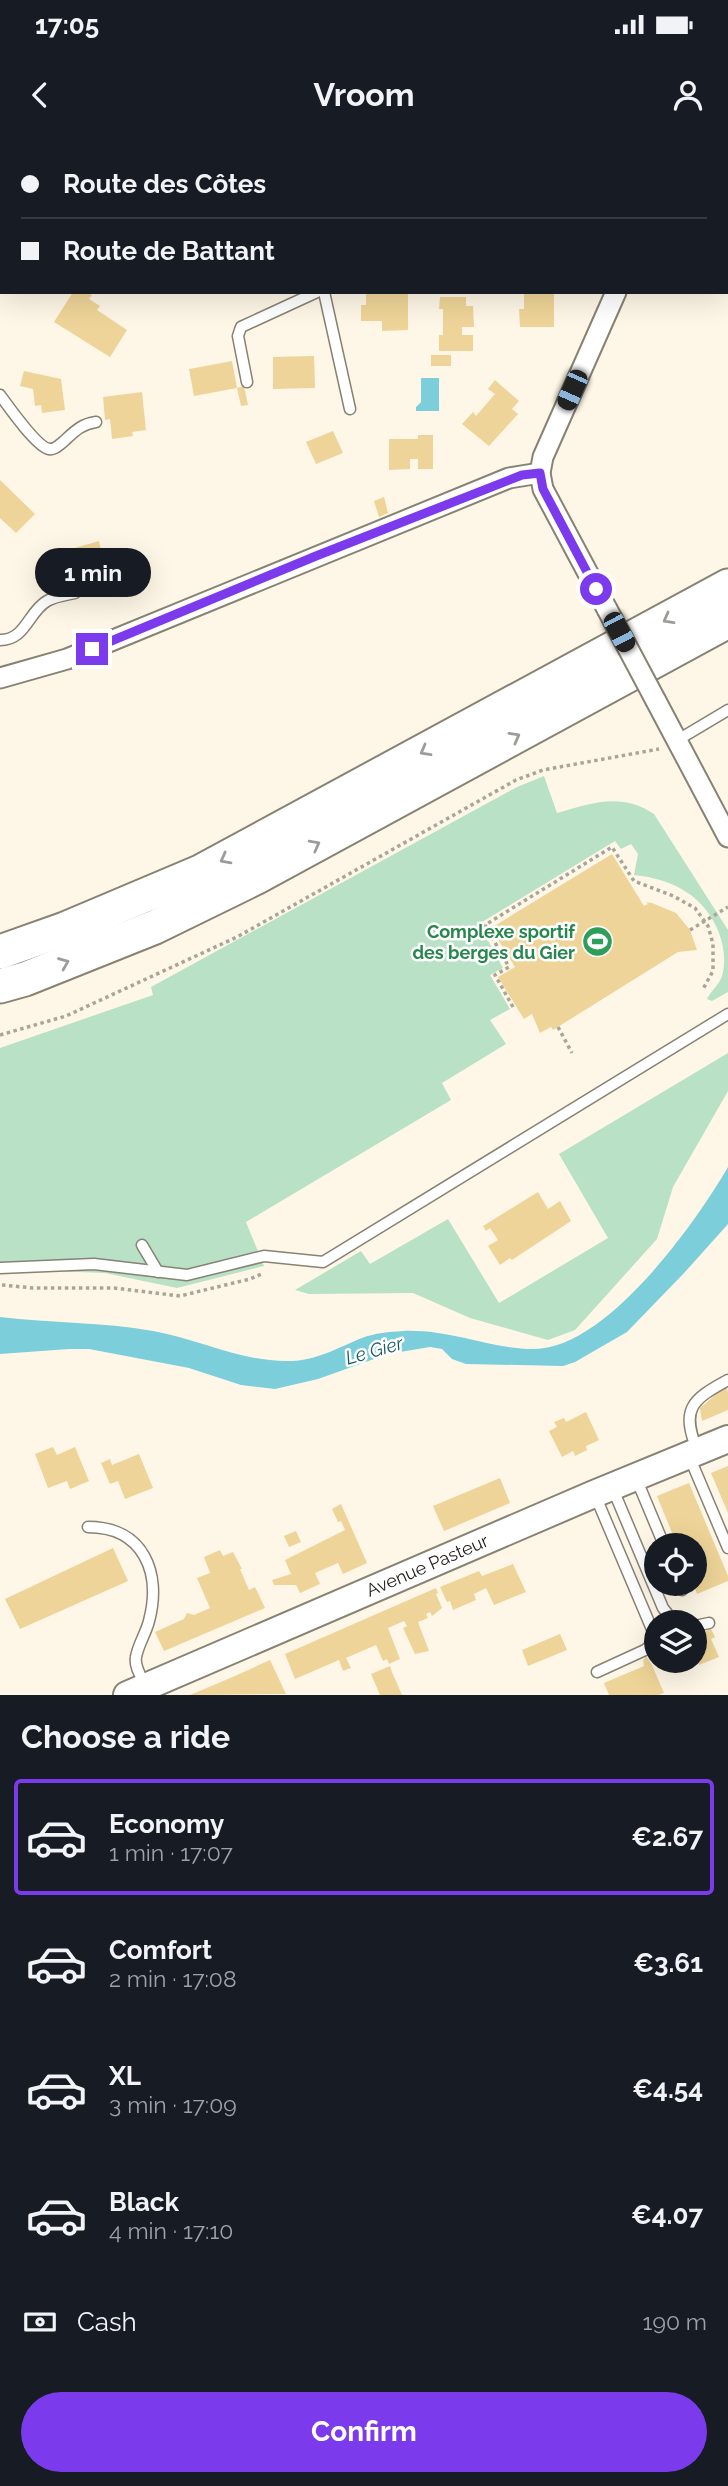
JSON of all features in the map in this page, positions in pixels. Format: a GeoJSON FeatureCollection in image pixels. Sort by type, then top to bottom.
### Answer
{"type":"FeatureCollection","features":[{"type":"Feature","properties":{"kind":"highway"},"geometry":{"type":"LineString","coordinates":[[0,951],[65,929],[200,872],[728,586]]}},
{"type":"Feature","properties":{"kind":"highway"},"geometry":{"type":"LineString","coordinates":[[0,986],[25,979],[155,927],[255,878],[728,621]]}},
{"type":"Feature","properties":{"kind":"main road","name":"Avenue Pasteur"},"geometry":{"type":"LineString","coordinates":[[137,1691],[728,1439]]}},
{"type":"Feature","properties":{"kind":"street"},"geometry":{"type":"LineString","coordinates":[[615,294],[542,457],[540,473],[543,489],[728,837]]}},
{"type":"Feature","properties":{"kind":"street"},"geometry":{"type":"LineString","coordinates":[[0,678],[67,659],[509,478],[540,473]]}},
{"type":"Feature","properties":{"kind":"lane"},"geometry":{"type":"LineString","coordinates":[[247,382],[238,336],[242,327],[313,294]]}},
{"type":"Feature","properties":{"kind":"lane"},"geometry":{"type":"LineString","coordinates":[[324,294],[350,409]]}},
{"type":"Feature","properties":{"kind":"lane"},"geometry":{"type":"LineString","coordinates":[[0,395],[47,449],[58,447],[81,425],[96,422]]}},
{"type":"Feature","properties":{"kind":"lane"},"geometry":{"type":"LineString","coordinates":[[0,640],[9,640],[18,635],[39,607],[48,600],[75,593]]}},
{"type":"Feature","properties":{"kind":"lane"},"geometry":{"type":"LineString","coordinates":[[677,743],[728,710]]}},
{"type":"Feature","properties":{"kind":"lane"},"geometry":{"type":"LineString","coordinates":[[0,1268],[94,1264],[187,1275],[264,1256],[323,1262],[728,1014]]}},
{"type":"Feature","properties":{"kind":"lane"},"geometry":{"type":"LineString","coordinates":[[142,1245],[158,1272]]}},
{"type":"Feature","properties":{"kind":"lane"},"geometry":{"type":"LineString","coordinates":[[728,1380],[697,1401],[690,1410],[689,1428],[694,1454],[728,1548]]}},
{"type":"Feature","properties":{"kind":"lane"},"geometry":{"type":"LineString","coordinates":[[614,1486],[654,1533]]}},
{"type":"Feature","properties":{"kind":"lane"},"geometry":{"type":"LineString","coordinates":[[614,1486],[664,1610]]}},
{"type":"Feature","properties":{"kind":"lane"},"geometry":{"type":"LineString","coordinates":[[597,1672],[645,1650],[651,1645],[654,1634],[614,1486]]}},
{"type":"Feature","properties":{"kind":"lane"},"geometry":{"type":"LineString","coordinates":[[88,1527],[112,1530],[127,1537],[136,1543],[148,1564],[153,1585],[152,1608],[136,1660],[137,1691]]}},
{"type":"Feature","properties":{"kind":"path"},"geometry":{"type":"LineString","coordinates":[[0,1035],[66,1016],[237,937],[516,780],[543,769],[610,759],[677,743]]}},
{"type":"Feature","properties":{"kind":"path"},"geometry":{"type":"LineString","coordinates":[[513,1007],[495,975],[509,967],[485,925],[612,847],[634,881],[695,908],[708,926],[713,944],[713,971],[703,989]]}},
{"type":"Feature","properties":{"kind":"path"},"geometry":{"type":"LineString","coordinates":[[690,930],[728,907]]}},
{"type":"Feature","properties":{"kind":"path"},"geometry":{"type":"LineString","coordinates":[[558,1027],[572,1053]]}},
{"type":"Feature","properties":{"kind":"green space"},"geometry":{"type":"Polygon","coordinates":[[[544,776],[557,813],[594,803],[618,801],[642,807],[654,814],[728,930],[728,992],[712,1001],[707,999],[721,979],[724,960],[719,933],[705,909],[696,899],[674,885],[634,875],[638,854],[631,844],[621,849],[615,841],[479,924],[503,968],[490,975],[510,1009],[490,1020],[506,1044],[442,1083],[451,1100],[246,1222],[264,1266],[177,1288],[105,1273],[51,1271],[0,1274],[0,1048],[153,995],[151,987],[517,787],[544,776]]]}},
{"type":"Feature","properties":{"kind":"green space"},"geometry":{"type":"Polygon","coordinates":[[[728,1053],[728,1091],[673,1187],[657,1239],[575,1330],[548,1340],[470,1318],[413,1293],[309,1294],[295,1290],[361,1251],[370,1264],[448,1219],[499,1303],[608,1238],[559,1154],[728,1053]]]}},
{"type":"Feature","properties":{"kind":"water"},"geometry":{"type":"Polygon","coordinates":[[[421,378],[439,378],[439,411],[416,411],[421,402],[421,378]]]}},
{"type":"Feature","properties":{"kind":"water","name":"Le Gier"},"geometry":{"type":"Polygon","coordinates":[[[728,1167],[728,1224],[627,1332],[563,1366],[466,1364],[452,1359],[442,1349],[430,1347],[388,1354],[318,1379],[275,1389],[241,1385],[189,1368],[89,1349],[0,1354],[0,1317],[153,1331],[236,1354],[286,1361],[316,1357],[372,1335],[403,1331],[437,1333],[517,1348],[534,1349],[562,1344],[590,1329],[646,1279],[694,1219],[728,1167]]]}},
{"type":"Feature","properties":{"kind":"building"},"geometry":{"type":"Polygon","coordinates":[[[72,294],[90,294],[92,295],[89,299],[100,306],[97,310],[127,330],[110,357],[54,322],[72,294]]]}},
{"type":"Feature","properties":{"kind":"building"},"geometry":{"type":"Polygon","coordinates":[[[366,294],[408,294],[408,330],[382,331],[382,321],[361,321],[361,305],[366,305],[366,294]]]}},
{"type":"Feature","properties":{"kind":"building"},"geometry":{"type":"Polygon","coordinates":[[[524,294],[554,294],[554,327],[520,327],[519,309],[524,309],[524,294]]]}},
{"type":"Feature","properties":{"kind":"building"},"geometry":{"type":"Polygon","coordinates":[[[440,297],[466,297],[466,306],[473,306],[474,327],[462,327],[462,335],[473,335],[473,351],[439,351],[439,335],[443,335],[440,297]]]}},
{"type":"Feature","properties":{"kind":"building"},"geometry":{"type":"Polygon","coordinates":[[[431,355],[451,355],[451,366],[431,366],[431,355]]]}},
{"type":"Feature","properties":{"kind":"building"},"geometry":{"type":"Polygon","coordinates":[[[314,356],[315,388],[273,389],[273,357],[314,356]]]}},
{"type":"Feature","properties":{"kind":"building"},"geometry":{"type":"Polygon","coordinates":[[[232,361],[237,388],[194,396],[189,369],[232,361]]]}},
{"type":"Feature","properties":{"kind":"building"},"geometry":{"type":"Polygon","coordinates":[[[24,371],[61,379],[65,410],[42,413],[41,405],[35,406],[33,389],[20,386],[24,371]]]}},
{"type":"Feature","properties":{"kind":"building"},"geometry":{"type":"Polygon","coordinates":[[[495,380],[519,401],[512,409],[518,414],[489,446],[462,424],[473,412],[476,416],[495,394],[488,389],[495,380]]]}},
{"type":"Feature","properties":{"kind":"building"},"geometry":{"type":"Polygon","coordinates":[[[244,386],[248,405],[241,406],[237,388],[244,386]]]}},
{"type":"Feature","properties":{"kind":"building"},"geometry":{"type":"Polygon","coordinates":[[[142,392],[146,430],[132,432],[133,436],[112,439],[110,419],[105,420],[103,397],[142,392]]]}},
{"type":"Feature","properties":{"kind":"building"},"geometry":{"type":"Polygon","coordinates":[[[333,431],[343,453],[316,464],[306,442],[333,431]]]}},
{"type":"Feature","properties":{"kind":"building"},"geometry":{"type":"Polygon","coordinates":[[[418,435],[433,435],[433,469],[418,469],[418,459],[410,459],[410,469],[389,470],[389,439],[418,439],[418,435]]]}},
{"type":"Feature","properties":{"kind":"building"},"geometry":{"type":"Polygon","coordinates":[[[0,480],[35,514],[16,533],[0,518],[0,480]]]}},
{"type":"Feature","properties":{"kind":"building"},"geometry":{"type":"Polygon","coordinates":[[[384,497],[388,513],[379,517],[374,501],[384,497]]]}},
{"type":"Feature","properties":{"kind":"building"},"geometry":{"type":"Polygon","coordinates":[[[99,541],[107,576],[79,583],[71,549],[99,541]]]}},
{"type":"Feature","properties":{"kind":"building","name":"Complexe sportif des berges du Gier"},"geometry":{"type":"Polygon","coordinates":[[[612,854],[644,906],[648,904],[646,902],[652,903],[676,913],[690,930],[697,950],[678,952],[553,1030],[551,1027],[540,1033],[532,1014],[524,1019],[498,977],[515,967],[491,928],[612,854]]]}},
{"type":"Feature","properties":{"kind":"building"},"geometry":{"type":"Polygon","coordinates":[[[538,1192],[548,1209],[560,1201],[571,1221],[500,1265],[488,1246],[498,1240],[490,1228],[486,1231],[483,1226],[538,1192]]]}},
{"type":"Feature","properties":{"kind":"building"},"geometry":{"type":"Polygon","coordinates":[[[726,1386],[728,1410],[702,1421],[700,1408],[726,1386]]]}},
{"type":"Feature","properties":{"kind":"building"},"geometry":{"type":"Polygon","coordinates":[[[586,1412],[599,1440],[586,1446],[587,1450],[575,1456],[573,1451],[562,1457],[549,1431],[557,1427],[554,1422],[564,1418],[566,1422],[586,1412]]]}},
{"type":"Feature","properties":{"kind":"building"},"geometry":{"type":"Polygon","coordinates":[[[53,1447],[57,1455],[75,1447],[89,1481],[70,1489],[67,1481],[48,1488],[35,1454],[53,1447]]]}},
{"type":"Feature","properties":{"kind":"building"},"geometry":{"type":"Polygon","coordinates":[[[139,1454],[153,1488],[125,1499],[118,1481],[110,1484],[101,1463],[110,1459],[112,1465],[139,1454]]]}},
{"type":"Feature","properties":{"kind":"building"},"geometry":{"type":"Polygon","coordinates":[[[728,1466],[728,1513],[711,1473],[728,1466]]]}},
{"type":"Feature","properties":{"kind":"building"},"geometry":{"type":"Polygon","coordinates":[[[500,1478],[510,1503],[444,1531],[433,1506],[500,1478]]]}},
{"type":"Feature","properties":{"kind":"building"},"geometry":{"type":"Polygon","coordinates":[[[689,1483],[728,1581],[707,1590],[707,1533],[672,1533],[657,1496],[689,1483]]]}},
{"type":"Feature","properties":{"kind":"building"},"geometry":{"type":"Polygon","coordinates":[[[341,1504],[367,1563],[343,1574],[338,1563],[315,1573],[320,1584],[300,1593],[296,1585],[274,1585],[272,1580],[291,1574],[285,1560],[345,1530],[332,1509],[341,1504]]]}},
{"type":"Feature","properties":{"kind":"building"},"geometry":{"type":"Polygon","coordinates":[[[296,1531],[301,1542],[289,1547],[284,1536],[296,1531]]]}},
{"type":"Feature","properties":{"kind":"building"},"geometry":{"type":"Polygon","coordinates":[[[113,1548],[128,1581],[20,1629],[5,1599],[113,1548]]]}},
{"type":"Feature","properties":{"kind":"building"},"geometry":{"type":"Polygon","coordinates":[[[220,1550],[223,1556],[233,1552],[249,1590],[255,1587],[265,1608],[164,1651],[155,1632],[184,1619],[187,1613],[194,1615],[210,1608],[197,1578],[210,1573],[204,1557],[220,1550]]]}},
{"type":"Feature","properties":{"kind":"building"},"geometry":{"type":"Polygon","coordinates":[[[513,1564],[526,1592],[494,1605],[486,1588],[474,1594],[476,1600],[453,1610],[440,1587],[479,1571],[482,1576],[513,1564]]]}},
{"type":"Feature","properties":{"kind":"building"},"geometry":{"type":"Polygon","coordinates":[[[436,1588],[442,1608],[432,1616],[430,1612],[426,1614],[428,1618],[418,1622],[429,1651],[415,1654],[403,1628],[407,1626],[404,1621],[388,1628],[400,1659],[389,1664],[387,1659],[383,1661],[376,1645],[346,1658],[351,1668],[343,1671],[339,1660],[295,1679],[285,1654],[436,1588]]]}},
{"type":"Feature","properties":{"kind":"building"},"geometry":{"type":"Polygon","coordinates":[[[711,1629],[715,1637],[711,1639],[719,1657],[707,1662],[707,1631],[711,1629]]]}},
{"type":"Feature","properties":{"kind":"building"},"geometry":{"type":"Polygon","coordinates":[[[560,1634],[567,1650],[528,1666],[522,1650],[560,1634]]]}},
{"type":"Feature","properties":{"kind":"building"},"geometry":{"type":"Polygon","coordinates":[[[270,1660],[286,1694],[190,1695],[235,1676],[270,1660]]]}},
{"type":"Feature","properties":{"kind":"building"},"geometry":{"type":"Polygon","coordinates":[[[390,1666],[402,1695],[380,1695],[371,1674],[390,1666]]]}},
{"type":"Feature","properties":{"kind":"building"},"geometry":{"type":"Polygon","coordinates":[[[644,1666],[644,1673],[655,1673],[664,1693],[609,1695],[604,1683],[644,1666]]]}},
{"type":"Feature","properties":{"kind":"place","name":"Complexe sportif des berges du Gier"},"geometry":{"type":"Point","coordinates":[598,942]}},
{"type":"Feature","properties":{"kind":"route"},"geometry":{"type":"LineString","coordinates":[[92,649],[316,556],[522,475],[540,473],[550,504],[596,589]]}}]}
